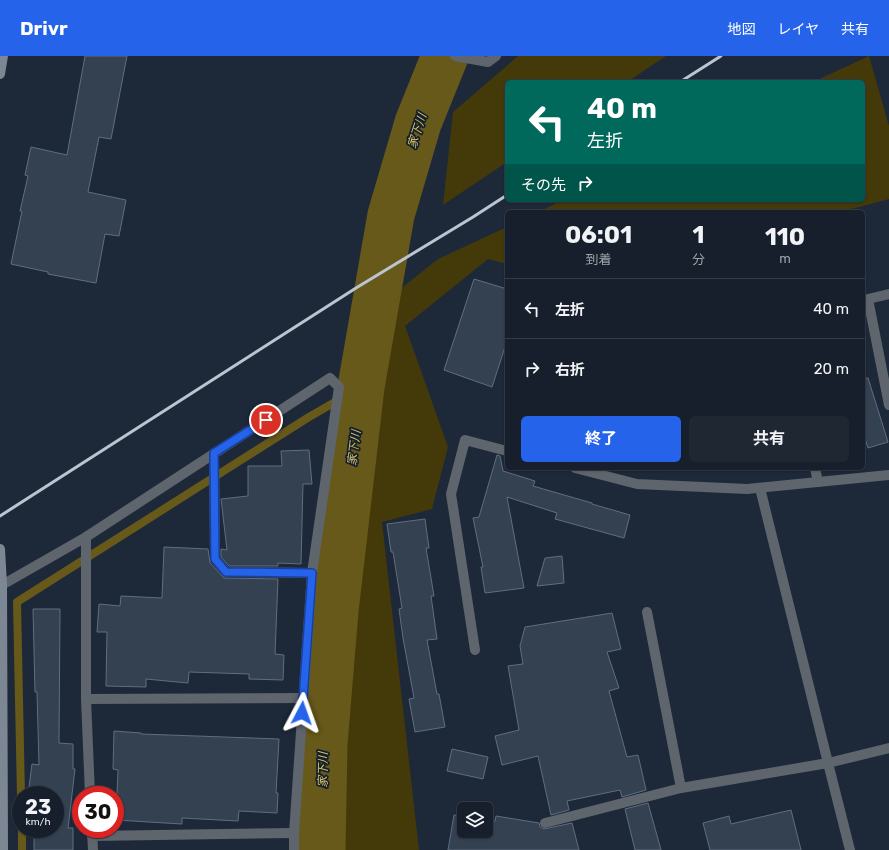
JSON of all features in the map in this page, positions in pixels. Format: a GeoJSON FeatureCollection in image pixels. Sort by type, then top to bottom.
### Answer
{"type":"FeatureCollection","features":[{"type":"Feature","properties":{"kind":"main road"},"geometry":{"type":"LineString","coordinates":[[0,74],[3,56]]}},
{"type":"Feature","properties":{"kind":"main road"},"geometry":{"type":"LineString","coordinates":[[0,549],[2,585],[3,850]]}},
{"type":"Feature","properties":{"kind":"street"},"geometry":{"type":"LineString","coordinates":[[455,56],[488,62],[496,56]]}},
{"type":"Feature","properties":{"kind":"street"},"geometry":{"type":"LineString","coordinates":[[889,294],[868,299],[889,406]]}},
{"type":"Feature","properties":{"kind":"street"},"geometry":{"type":"LineString","coordinates":[[2,585],[86,537],[330,378],[339,387],[312,573],[294,850]]}},
{"type":"Feature","properties":{"kind":"street"},"geometry":{"type":"LineString","coordinates":[[474,650],[450,494],[465,440],[505,450]]}},
{"type":"Feature","properties":{"kind":"street"},"geometry":{"type":"LineString","coordinates":[[214,453],[215,559],[219,564],[226,572],[312,573]]}},
{"type":"Feature","properties":{"kind":"street"},"geometry":{"type":"LineString","coordinates":[[583,470],[637,484],[747,489],[889,476]]}},
{"type":"Feature","properties":{"kind":"street"},"geometry":{"type":"LineString","coordinates":[[815,470],[818,482]]}},
{"type":"Feature","properties":{"kind":"street"},"geometry":{"type":"LineString","coordinates":[[760,488],[850,850]]}},
{"type":"Feature","properties":{"kind":"street"},"geometry":{"type":"LineString","coordinates":[[86,537],[86,699],[90,786]]}},
{"type":"Feature","properties":{"kind":"street"},"geometry":{"type":"LineString","coordinates":[[647,612],[681,788]]}},
{"type":"Feature","properties":{"kind":"street"},"geometry":{"type":"LineString","coordinates":[[86,699],[303,698]]}},
{"type":"Feature","properties":{"kind":"street"},"geometry":{"type":"LineString","coordinates":[[545,823],[681,788],[828,763],[889,748]]}},
{"type":"Feature","properties":{"kind":"street"},"geometry":{"type":"LineString","coordinates":[[124,832],[294,833]]}},
{"type":"Feature","properties":{"kind":"street"},"geometry":{"type":"LineString","coordinates":[[92,838],[93,850]]}},
{"type":"Feature","properties":{"kind":"shaded area"},"geometry":{"type":"Polygon","coordinates":[[[518,56],[666,56],[630,80],[505,80],[505,163],[443,205],[453,112],[518,56]]]}},
{"type":"Feature","properties":{"kind":"shaded area"},"geometry":{"type":"Polygon","coordinates":[[[869,56],[889,126],[889,199],[848,210],[542,210],[559,202],[865,202],[865,80],[817,80],[869,56]]]}},
{"type":"Feature","properties":{"kind":"shaded area"},"geometry":{"type":"Polygon","coordinates":[[[505,228],[505,263],[488,259],[405,326],[448,447],[432,509],[382,522],[419,850],[329,850],[332,749],[364,394],[389,298],[438,259],[505,228]]]}},
{"type":"Feature","properties":{"kind":"building"},"geometry":{"type":"Polygon","coordinates":[[[85,56],[127,56],[111,139],[99,137],[88,192],[126,200],[119,236],[105,234],[96,283],[48,274],[48,272],[11,264],[22,211],[20,211],[28,176],[25,175],[31,147],[67,155],[85,56]]]}},
{"type":"Feature","properties":{"kind":"building"},"geometry":{"type":"Polygon","coordinates":[[[474,279],[505,288],[505,347],[492,387],[444,370],[474,279]]]}},
{"type":"Feature","properties":{"kind":"building"},"geometry":{"type":"Polygon","coordinates":[[[868,378],[888,442],[868,448],[865,438],[865,379],[868,378]]]}},
{"type":"Feature","properties":{"kind":"building"},"geometry":{"type":"Polygon","coordinates":[[[309,450],[312,484],[303,484],[301,564],[278,563],[278,566],[229,566],[221,557],[221,549],[227,550],[221,499],[248,496],[248,466],[282,466],[281,451],[309,450]]]}},
{"type":"Feature","properties":{"kind":"building"},"geometry":{"type":"Polygon","coordinates":[[[497,455],[500,456],[503,471],[535,481],[533,486],[630,515],[624,538],[555,519],[557,513],[507,497],[524,588],[485,593],[481,567],[483,567],[473,518],[479,517],[497,455]]]}},
{"type":"Feature","properties":{"kind":"building"},"geometry":{"type":"Polygon","coordinates":[[[425,519],[429,548],[426,548],[434,596],[431,596],[437,639],[427,640],[445,727],[415,732],[409,699],[414,698],[399,609],[402,608],[387,524],[425,519]]]}},
{"type":"Feature","properties":{"kind":"building"},"geometry":{"type":"Polygon","coordinates":[[[164,547],[208,549],[210,563],[224,578],[278,579],[275,654],[284,655],[283,680],[249,679],[249,674],[189,672],[188,683],[146,679],[146,687],[106,686],[107,632],[97,632],[99,604],[120,606],[121,596],[162,598],[164,547]]]}},
{"type":"Feature","properties":{"kind":"building"},"geometry":{"type":"Polygon","coordinates":[[[562,556],[564,583],[537,586],[545,558],[562,556]]]}},
{"type":"Feature","properties":{"kind":"building"},"geometry":{"type":"Polygon","coordinates":[[[33,609],[60,609],[59,743],[73,744],[73,769],[75,769],[68,828],[72,828],[73,850],[34,850],[34,838],[64,838],[64,786],[29,786],[32,764],[39,765],[37,692],[35,692],[33,609]]]}},
{"type":"Feature","properties":{"kind":"building"},"geometry":{"type":"Polygon","coordinates":[[[612,613],[621,649],[607,652],[619,688],[609,691],[627,757],[638,755],[646,790],[622,797],[620,790],[567,801],[569,810],[551,815],[538,756],[502,765],[495,736],[519,730],[508,666],[523,664],[520,646],[525,627],[612,613]]]}},
{"type":"Feature","properties":{"kind":"building"},"geometry":{"type":"Polygon","coordinates":[[[114,731],[141,734],[279,739],[276,793],[278,793],[277,813],[239,811],[238,821],[182,818],[182,824],[124,820],[124,786],[117,786],[118,770],[113,769],[114,731]]]}},
{"type":"Feature","properties":{"kind":"building"},"geometry":{"type":"Polygon","coordinates":[[[452,749],[488,757],[483,779],[447,771],[452,749]]]}},
{"type":"Feature","properties":{"kind":"building"},"geometry":{"type":"Polygon","coordinates":[[[648,803],[661,850],[635,850],[625,809],[648,803]]]}},
{"type":"Feature","properties":{"kind":"building"},"geometry":{"type":"Polygon","coordinates":[[[791,810],[801,850],[710,850],[703,823],[729,816],[731,824],[791,810]]]}},
{"type":"Feature","properties":{"kind":"building"},"geometry":{"type":"Polygon","coordinates":[[[454,815],[457,815],[457,838],[493,838],[493,821],[495,821],[496,816],[539,823],[540,827],[544,829],[572,823],[579,850],[448,850],[454,815]]]}},
{"type":"Feature","properties":{"kind":"waterway","name":"家下川"},"geometry":{"type":"LineString","coordinates":[[322,850],[324,744],[335,611],[361,387],[391,215],[418,123],[445,56]]}},
{"type":"Feature","properties":{"kind":"waterway"},"geometry":{"type":"LineString","coordinates":[[21,786],[17,602],[309,417],[361,387]]}},
{"type":"Feature","properties":{"kind":"waterway"},"geometry":{"type":"LineString","coordinates":[[22,838],[22,850]]}},
{"type":"Feature","properties":{"kind":"railway"},"geometry":{"type":"LineString","coordinates":[[683,80],[721,56]]}},
{"type":"Feature","properties":{"kind":"railway"},"geometry":{"type":"LineString","coordinates":[[0,516],[356,288],[505,196]]}},
{"type":"Feature","properties":{"kind":"route"},"geometry":{"type":"LineString","coordinates":[[266,420],[214,453],[215,559],[226,572],[312,573],[302,713]]}}]}
